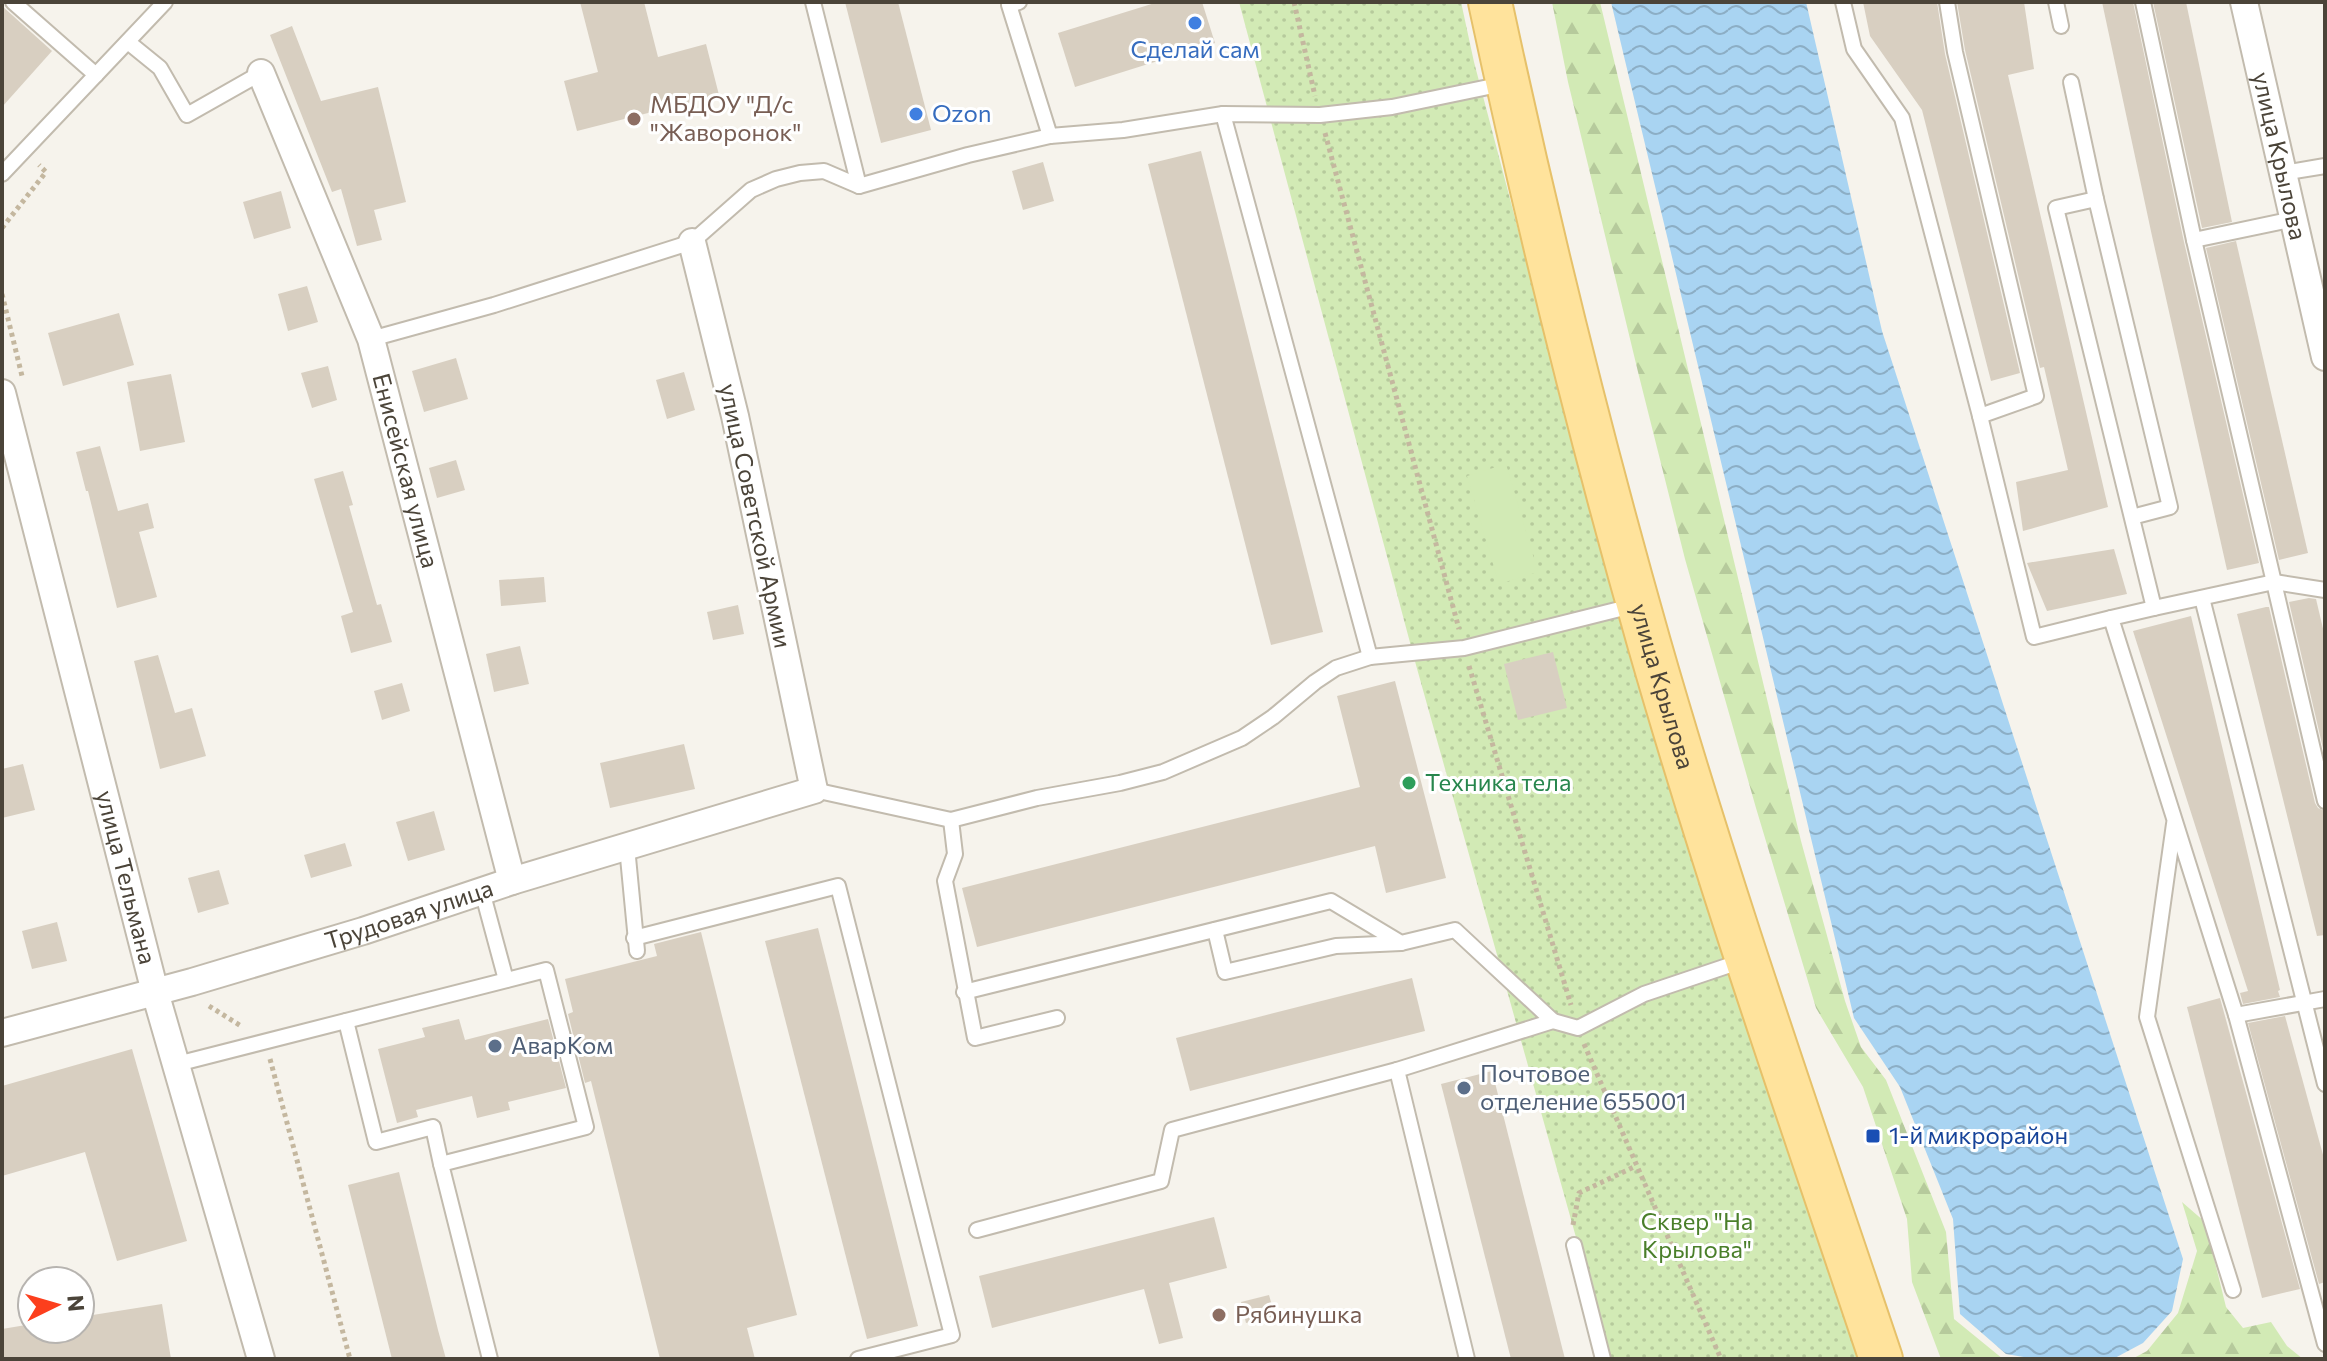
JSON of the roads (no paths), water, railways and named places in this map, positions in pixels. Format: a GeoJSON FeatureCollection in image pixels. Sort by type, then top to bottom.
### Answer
{"type":"FeatureCollection","features":[{"type":"Feature","properties":{"kind":"main road","name":"улица Крылова"},"geometry":{"type":"LineString","coordinates":[[1490,2],[1563,317],[1638,604],[1746,960],[1881,1359]]}},
{"type":"Feature","properties":{"kind":"street","name":"улица Крылова"},"geometry":{"type":"LineString","coordinates":[[2244,2],[2325,357]]}},
{"type":"Feature","properties":{"kind":"street","name":"Енисейская улица"},"geometry":{"type":"LineString","coordinates":[[261,73],[371,339],[512,881]]}},
{"type":"Feature","properties":{"kind":"street","name":"улица Советской Армии"},"geometry":{"type":"LineString","coordinates":[[692,242],[735,416],[814,790]]}},
{"type":"Feature","properties":{"kind":"street","name":"улица Тельмана"},"geometry":{"type":"LineString","coordinates":[[2,393],[155,992],[261,1359]]}},
{"type":"Feature","properties":{"kind":"street","name":"Трудовая улица"},"geometry":{"type":"LineString","coordinates":[[2,1033],[363,931],[512,881],[814,790]]}},
{"type":"Feature","properties":{"kind":"lane"},"geometry":{"type":"LineString","coordinates":[[13,2],[96,75]]}},
{"type":"Feature","properties":{"kind":"lane"},"geometry":{"type":"LineString","coordinates":[[2,174],[165,2]]}},
{"type":"Feature","properties":{"kind":"lane"},"geometry":{"type":"LineString","coordinates":[[813,2],[859,186]]}},
{"type":"Feature","properties":{"kind":"lane"},"geometry":{"type":"LineString","coordinates":[[1019,2],[1009,5],[1050,136]]}},
{"type":"Feature","properties":{"kind":"lane"},"geometry":{"type":"LineString","coordinates":[[1843,2],[1854,49],[1902,118],[2034,637],[2274,582],[2325,590]]}},
{"type":"Feature","properties":{"kind":"lane"},"geometry":{"type":"LineString","coordinates":[[1947,2],[1955,52],[2036,396],[1980,416]]}},
{"type":"Feature","properties":{"kind":"lane"},"geometry":{"type":"LineString","coordinates":[[2056,2],[2061,26]]}},
{"type":"Feature","properties":{"kind":"lane"},"geometry":{"type":"LineString","coordinates":[[2143,2],[2194,240],[2325,801]]}},
{"type":"Feature","properties":{"kind":"lane"},"geometry":{"type":"LineString","coordinates":[[128,42],[160,68],[187,115],[261,73]]}},
{"type":"Feature","properties":{"kind":"lane"},"geometry":{"type":"LineString","coordinates":[[2071,82],[2170,507],[2132,517]]}},
{"type":"Feature","properties":{"kind":"lane"},"geometry":{"type":"LineString","coordinates":[[371,339],[494,305],[692,242],[751,190],[776,179],[824,171],[859,186],[1050,136],[1123,130],[1223,114],[1320,115],[1392,107],[1507,83]]}},
{"type":"Feature","properties":{"kind":"lane"},"geometry":{"type":"LineString","coordinates":[[1223,114],[1370,657]]}},
{"type":"Feature","properties":{"kind":"lane"},"geometry":{"type":"LineString","coordinates":[[2283,173],[2325,166]]}},
{"type":"Feature","properties":{"kind":"lane"},"geometry":{"type":"LineString","coordinates":[[2096,199],[2056,208],[2154,608]]}},
{"type":"Feature","properties":{"kind":"lane"},"geometry":{"type":"LineString","coordinates":[[2194,240],[2294,219]]}},
{"type":"Feature","properties":{"kind":"lane"},"geometry":{"type":"LineString","coordinates":[[2202,598],[2325,1084]]}},
{"type":"Feature","properties":{"kind":"lane"},"geometry":{"type":"LineString","coordinates":[[814,790],[951,820],[1037,798],[1120,783],[1163,772],[1242,738],[1336,668],[1370,657],[1464,648],[1638,604]]}},
{"type":"Feature","properties":{"kind":"lane"},"geometry":{"type":"LineString","coordinates":[[2111,618],[2236,1015],[2325,1344]]}},
{"type":"Feature","properties":{"kind":"lane"},"geometry":{"type":"LineString","coordinates":[[951,820],[955,854],[945,881],[975,1038],[1057,1018]]}},
{"type":"Feature","properties":{"kind":"lane"},"geometry":{"type":"LineString","coordinates":[[2175,820],[2147,1017],[2233,1290]]}},
{"type":"Feature","properties":{"kind":"lane"},"geometry":{"type":"LineString","coordinates":[[627,847],[635,945],[838,886],[952,1335],[858,1359]]}},
{"type":"Feature","properties":{"kind":"lane"},"geometry":{"type":"LineString","coordinates":[[482,891],[506,980]]}},
{"type":"Feature","properties":{"kind":"lane"},"geometry":{"type":"LineString","coordinates":[[964,992],[1331,901],[1401,943]]}},
{"type":"Feature","properties":{"kind":"lane"},"geometry":{"type":"LineString","coordinates":[[1215,930],[1225,972],[1336,946],[1401,943],[1455,930],[1553,1021],[1578,1028],[1644,994],[1746,960]]}},
{"type":"Feature","properties":{"kind":"lane"},"geometry":{"type":"LineString","coordinates":[[177,1064],[546,970],[586,1127],[441,1164]]}},
{"type":"Feature","properties":{"kind":"lane"},"geometry":{"type":"LineString","coordinates":[[2236,1015],[2325,999]]}},
{"type":"Feature","properties":{"kind":"lane"},"geometry":{"type":"LineString","coordinates":[[346,1021],[376,1142],[433,1127],[490,1359]]}},
{"type":"Feature","properties":{"kind":"lane"},"geometry":{"type":"LineString","coordinates":[[977,1230],[1161,1181],[1172,1130],[1397,1070],[1553,1021]]}},
{"type":"Feature","properties":{"kind":"lane"},"geometry":{"type":"LineString","coordinates":[[1397,1070],[1467,1359]]}},
{"type":"Feature","properties":{"kind":"lane"},"geometry":{"type":"LineString","coordinates":[[1574,1245],[1603,1359]]}},
{"type":"Feature","properties":{"kind":"water"},"geometry":{"type":"Polygon","coordinates":[[[1611,2],[1806,2],[1882,331],[2183,1259],[2172,1311],[2143,1343],[2113,1359],[2036,1359],[2006,1354],[1960,1314],[1953,1219],[1900,1087],[1854,1018],[1611,2]]]}},
{"type":"Feature","properties":{"kind":"place","name":"Сделай сам"},"geometry":{"type":"Point","coordinates":[1195,23]}},
{"type":"Feature","properties":{"kind":"place","name":"Ozon"},"geometry":{"type":"Point","coordinates":[916,114]}},
{"type":"Feature","properties":{"kind":"place","name":"МБДОУ \"Д/с \"Жаворонок\""},"geometry":{"type":"Point","coordinates":[634,119]}},
{"type":"Feature","properties":{"kind":"place","name":"Техника тела"},"geometry":{"type":"Point","coordinates":[1409,783]}},
{"type":"Feature","properties":{"kind":"place","name":"АварКом"},"geometry":{"type":"Point","coordinates":[495,1046]}},
{"type":"Feature","properties":{"kind":"place","name":"Почтовое отделение 655001"},"geometry":{"type":"Point","coordinates":[1464,1088]}},
{"type":"Feature","properties":{"kind":"place","name":"1-й микрорайон"},"geometry":{"type":"Point","coordinates":[1873,1136]}},
{"type":"Feature","properties":{"kind":"place","name":"Рябинушка"},"geometry":{"type":"Point","coordinates":[1219,1315]}},
{"type":"Feature","properties":{"kind":"park label","name":"Сквер \"На Крылова\""},"geometry":{"type":"Point","coordinates":[1697,1236]}}]}
